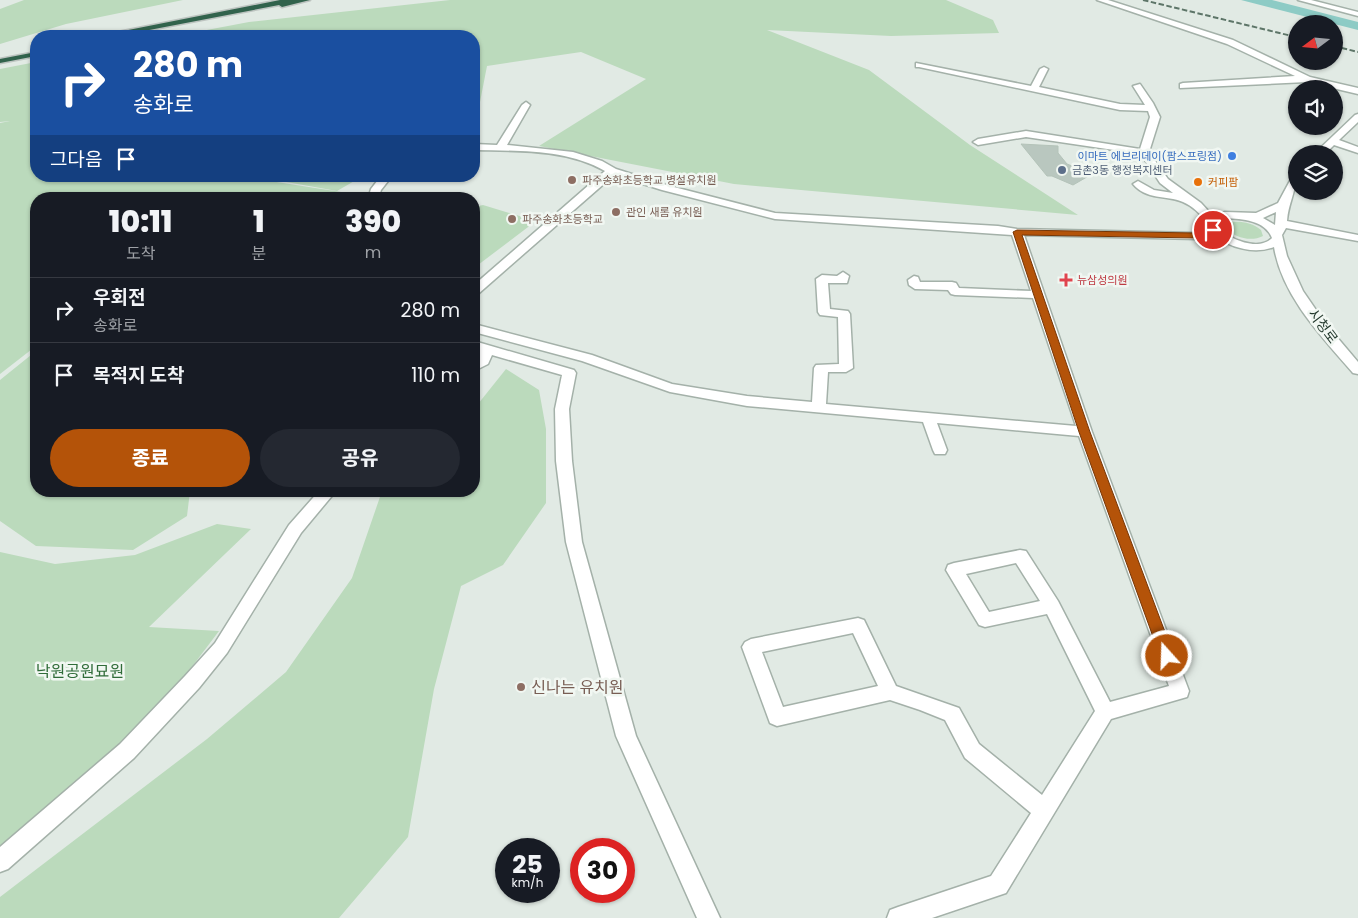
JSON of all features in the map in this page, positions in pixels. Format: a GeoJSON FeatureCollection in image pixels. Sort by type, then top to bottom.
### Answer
{"type":"FeatureCollection","features":[{"type":"Feature","properties":{"kind":"highway"},"geometry":{"type":"LineString","coordinates":[[138,30],[291,0]]}},
{"type":"Feature","properties":{"kind":"highway"},"geometry":{"type":"LineString","coordinates":[[156,30],[306,0]]}},
{"type":"Feature","properties":{"kind":"highway"},"geometry":{"type":"LineString","coordinates":[[0,59],[30,53]]}},
{"type":"Feature","properties":{"kind":"street"},"geometry":{"type":"LineString","coordinates":[[1101,0],[1212,38],[1230,42],[1307,79],[1358,91]]}},
{"type":"Feature","properties":{"kind":"street"},"geometry":{"type":"LineString","coordinates":[[1302,0],[1358,14]]}},
{"type":"Feature","properties":{"kind":"street"},"geometry":{"type":"LineString","coordinates":[[919,65],[1120,107],[1151,108]]}},
{"type":"Feature","properties":{"kind":"street"},"geometry":{"type":"LineString","coordinates":[[1034,89],[1044,69]]}},
{"type":"Feature","properties":{"kind":"street"},"geometry":{"type":"LineString","coordinates":[[1183,86],[1307,79]]}},
{"type":"Feature","properties":{"kind":"street"},"geometry":{"type":"LineString","coordinates":[[1137,86],[1155,117],[1144,152]]}},
{"type":"Feature","properties":{"kind":"street"},"geometry":{"type":"LineString","coordinates":[[501,146],[526,105]]}},
{"type":"Feature","properties":{"kind":"street"},"geometry":{"type":"LineString","coordinates":[[1328,145],[1358,117]]}},
{"type":"Feature","properties":{"kind":"street"},"geometry":{"type":"LineString","coordinates":[[978,142],[1026,134],[1144,152],[1164,182],[1192,202],[1223,238]]}},
{"type":"Feature","properties":{"kind":"street"},"geometry":{"type":"LineString","coordinates":[[1332,141],[1358,150]]}},
{"type":"Feature","properties":{"kind":"street"},"geometry":{"type":"LineString","coordinates":[[480,147],[501,146],[570,154],[598,163],[612,171],[666,188],[775,216],[998,229],[1017,232],[1196,236],[1223,238],[1239,244],[1257,247],[1272,245],[1279,232]]}},
{"type":"Feature","properties":{"kind":"street"},"geometry":{"type":"LineString","coordinates":[[480,286],[612,171]]}},
{"type":"Feature","properties":{"kind":"street"},"geometry":{"type":"LineString","coordinates":[[1138,184],[1145,190],[1160,195],[1174,195],[1192,202]]}},
{"type":"Feature","properties":{"kind":"street"},"geometry":{"type":"LineString","coordinates":[[1196,236],[1225,215],[1258,216],[1283,205],[1288,195]]}},
{"type":"Feature","properties":{"kind":"street","name":"시청로"},"geometry":{"type":"LineString","coordinates":[[1283,205],[1279,232],[1282,260],[1314,317],[1358,370]]}},
{"type":"Feature","properties":{"kind":"street"},"geometry":{"type":"LineString","coordinates":[[1235,215],[1256,220],[1279,232],[1358,238]]}},
{"type":"Feature","properties":{"kind":"street"},"geometry":{"type":"LineString","coordinates":[[898,918],[998,885],[1105,712],[1180,691],[1085,432],[1017,232]]}},
{"type":"Feature","properties":{"kind":"street"},"geometry":{"type":"LineString","coordinates":[[1257,247],[1282,260]]}},
{"type":"Feature","properties":{"kind":"street"},"geometry":{"type":"LineString","coordinates":[[819,408],[821,368],[846,368],[844,314],[824,312],[822,279],[843,280],[843,276]]}},
{"type":"Feature","properties":{"kind":"street"},"geometry":{"type":"LineString","coordinates":[[914,280],[915,284],[952,286],[956,291],[1040,295]]}},
{"type":"Feature","properties":{"kind":"street"},"geometry":{"type":"LineString","coordinates":[[480,330],[587,358],[670,388],[746,401],[1085,432]]}},
{"type":"Feature","properties":{"kind":"street"},"geometry":{"type":"LineString","coordinates":[[480,347],[569,373]]}},
{"type":"Feature","properties":{"kind":"street"},"geometry":{"type":"LineString","coordinates":[[480,348],[484,350],[486,356],[480,363]]}},
{"type":"Feature","properties":{"kind":"street"},"geometry":{"type":"LineString","coordinates":[[587,358],[569,373],[562,409],[564,452],[576,551],[626,736],[710,918]]}},
{"type":"Feature","properties":{"kind":"street"},"geometry":{"type":"LineString","coordinates":[[928,417],[940,450]]}},
{"type":"Feature","properties":{"kind":"street"},"geometry":{"type":"LineString","coordinates":[[0,861],[127,750],[192,682],[221,648],[295,529],[323,497]]}},
{"type":"Feature","properties":{"kind":"street"},"geometry":{"type":"LineString","coordinates":[[1052,606],[985,620],[954,570],[1020,556],[1052,606],[1105,712]]}},
{"type":"Feature","properties":{"kind":"street"},"geometry":{"type":"LineString","coordinates":[[890,692],[858,625],[751,647],[777,718],[890,692],[923,702],[952,714],[972,751],[1045,811]]}},
{"type":"Feature","properties":{"kind":"green space"},"geometry":{"type":"Polygon","coordinates":[[[24,0],[183,0],[66,24],[46,30],[30,30],[30,35],[0,44],[0,9],[24,0]]]}},
{"type":"Feature","properties":{"kind":"green space"},"geometry":{"type":"Polygon","coordinates":[[[450,0],[946,0],[993,20],[999,33],[891,36],[767,30],[869,70],[970,145],[1078,215],[734,184],[539,146],[646,79],[581,52],[487,66],[480,102],[480,30],[207,30],[249,22],[450,0]]]}},
{"type":"Feature","properties":{"kind":"green space"},"geometry":{"type":"Polygon","coordinates":[[[30,63],[30,182],[277,182],[341,192],[30,192],[30,351],[0,374],[0,123],[10,121],[0,122],[0,69],[30,63]]]}},
{"type":"Feature","properties":{"kind":"green space"},"geometry":{"type":"Polygon","coordinates":[[[287,182],[353,182],[337,191],[287,182]]]}},
{"type":"Feature","properties":{"kind":"green space"},"geometry":{"type":"Polygon","coordinates":[[[483,205],[536,221],[480,263],[480,206],[483,205]]]}},
{"type":"Feature","properties":{"kind":"green space"},"geometry":{"type":"Polygon","coordinates":[[[1231,222],[1251,224],[1261,230],[1263,236],[1253,239],[1238,237],[1226,228],[1231,222]]]}},
{"type":"Feature","properties":{"kind":"green space"},"geometry":{"type":"Polygon","coordinates":[[[30,356],[30,497],[189,497],[187,516],[133,550],[36,546],[0,521],[0,380],[30,356]]]}},
{"type":"Feature","properties":{"kind":"green space"},"geometry":{"type":"Polygon","coordinates":[[[506,369],[539,390],[546,429],[546,503],[503,565],[461,586],[434,689],[408,837],[339,918],[0,918],[0,897],[207,739],[286,672],[352,578],[380,497],[480,497],[480,402],[506,369]]]}},
{"type":"Feature","properties":{"kind":"green space","name":"낙원공원묘원"},"geometry":{"type":"Polygon","coordinates":[[[217,524],[251,529],[149,627],[219,631],[188,672],[127,740],[0,848],[0,552],[55,564],[135,555],[217,524]]]}},
{"type":"Feature","properties":{"kind":"water"},"geometry":{"type":"Polygon","coordinates":[[[1241,0],[1272,0],[1331,15],[1300,15],[1241,0]]]}},
{"type":"Feature","properties":{"kind":"water"},"geometry":{"type":"Polygon","coordinates":[[[1343,18],[1358,22],[1358,30],[1343,26],[1343,18]]]}},
{"type":"Feature","properties":{"kind":"building","name":"금촌3동 행정복지센터"},"geometry":{"type":"Polygon","coordinates":[[[1021,144],[1058,146],[1058,153],[1067,164],[1092,174],[1073,185],[1052,176],[1047,176],[1021,144]]]}},
{"type":"Feature","properties":{"kind":"railway"},"geometry":{"type":"LineString","coordinates":[[1143,0],[1288,35]]}},
{"type":"Feature","properties":{"kind":"railway"},"geometry":{"type":"LineString","coordinates":[[1343,48],[1358,52]]}},
{"type":"Feature","properties":{"kind":"place","name":"이마트 에브리데이(팜스프링점)"},"geometry":{"type":"Point","coordinates":[1232,156]}},
{"type":"Feature","properties":{"kind":"place","name":"금촌3동 행정복지센터"},"geometry":{"type":"Point","coordinates":[1062,170]}},
{"type":"Feature","properties":{"kind":"place","name":"파주송화초등학교 병설유치원"},"geometry":{"type":"Point","coordinates":[572,180]}},
{"type":"Feature","properties":{"kind":"place","name":"커피팜"},"geometry":{"type":"Point","coordinates":[1198,182]}},
{"type":"Feature","properties":{"kind":"place","name":"관인 새롬 유치원"},"geometry":{"type":"Point","coordinates":[616,212]}},
{"type":"Feature","properties":{"kind":"place","name":"파주송화초등학교"},"geometry":{"type":"Point","coordinates":[512,219]}},
{"type":"Feature","properties":{"kind":"place","name":"뉴삼성의원"},"geometry":{"type":"Point","coordinates":[1066,280]}},
{"type":"Feature","properties":{"kind":"place","name":"신나는 유치원"},"geometry":{"type":"Point","coordinates":[521,687]}},
{"type":"Feature","properties":{"kind":"route"},"geometry":{"type":"LineString","coordinates":[[1167,656],[1074,401],[1040,295],[1017,232],[1196,236],[1213,230]]}}]}
